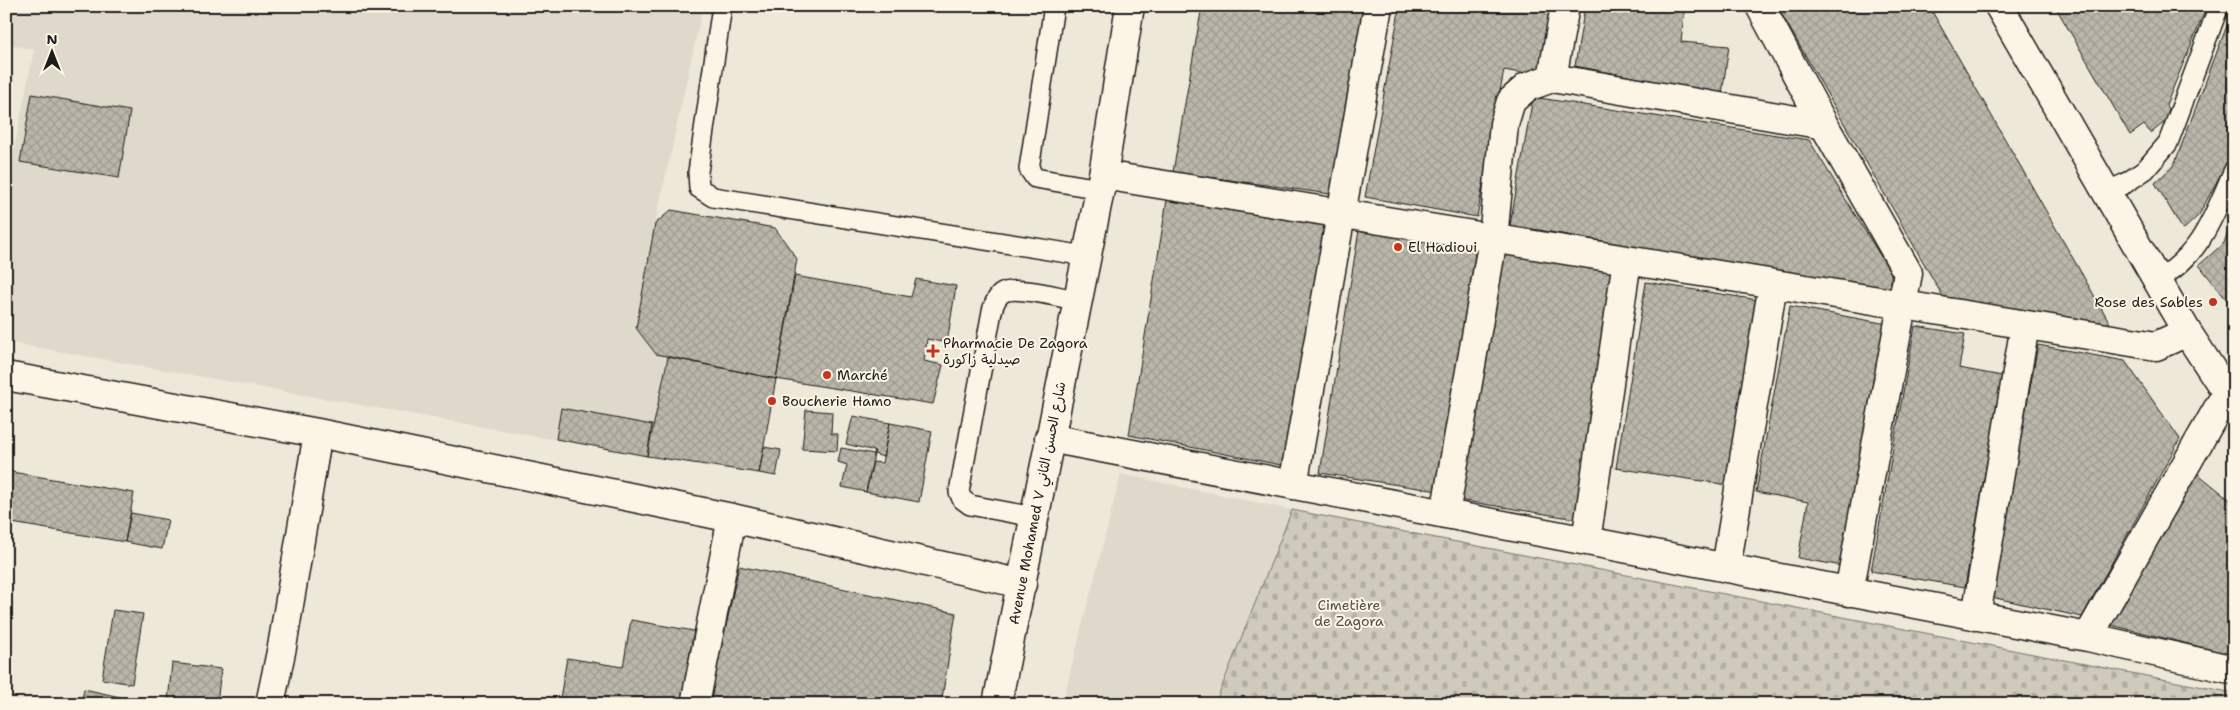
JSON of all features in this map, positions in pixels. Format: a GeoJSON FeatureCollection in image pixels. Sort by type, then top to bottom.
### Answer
{"type":"FeatureCollection","features":[{"type":"Feature","properties":{"kind":"street","name":"Avenue Mohamed V شارع الحسن الثاني"},"geometry":{"type":"LineString","coordinates":[[997,704],[1101,182],[1130,6]]}},
{"type":"Feature","properties":{"kind":"street"},"geometry":{"type":"LineString","coordinates":[[1293,485],[1378,6]]}},
{"type":"Feature","properties":{"kind":"street"},"geometry":{"type":"LineString","coordinates":[[1552,78],[1565,6]]}},
{"type":"Feature","properties":{"kind":"street"},"geometry":{"type":"LineString","coordinates":[[1760,6],[1824,125],[1908,273],[1849,592]]}},
{"type":"Feature","properties":{"kind":"street"},"geometry":{"type":"LineString","coordinates":[[1999,6],[2187,332],[2230,399],[2088,637]]}},
{"type":"Feature","properties":{"kind":"street"},"geometry":{"type":"LineString","coordinates":[[1445,514],[1493,239],[1504,124],[1511,101],[1527,87],[1552,78],[1824,125]]}},
{"type":"Feature","properties":{"kind":"street"},"geometry":{"type":"LineString","coordinates":[[1101,182],[1341,214],[2156,346],[2187,332]]}},
{"type":"Feature","properties":{"kind":"street"},"geometry":{"type":"LineString","coordinates":[[1586,541],[1628,260]]}},
{"type":"Feature","properties":{"kind":"street"},"geometry":{"type":"LineString","coordinates":[[1726,568],[1773,284]]}},
{"type":"Feature","properties":{"kind":"street"},"geometry":{"type":"LineString","coordinates":[[1976,616],[2025,325]]}},
{"type":"Feature","properties":{"kind":"street"},"geometry":{"type":"LineString","coordinates":[[6,376],[318,433],[732,518],[1022,584]]}},
{"type":"Feature","properties":{"kind":"street"},"geometry":{"type":"LineString","coordinates":[[270,704],[282,647],[318,433]]}},
{"type":"Feature","properties":{"kind":"street"},"geometry":{"type":"LineString","coordinates":[[1049,438],[2088,637],[2234,670]]}},
{"type":"Feature","properties":{"kind":"street"},"geometry":{"type":"LineString","coordinates":[[695,704],[732,518]]}},
{"type":"Feature","properties":{"kind":"lane"},"geometry":{"type":"LineString","coordinates":[[722,6],[698,172],[699,188],[706,193],[714,197],[1086,256]]}},
{"type":"Feature","properties":{"kind":"lane"},"geometry":{"type":"LineString","coordinates":[[1054,6],[1029,170],[1035,178],[1101,182]]}},
{"type":"Feature","properties":{"kind":"lane"},"geometry":{"type":"LineString","coordinates":[[2106,192],[2126,183],[2145,170],[2168,143],[2219,6]]}},
{"type":"Feature","properties":{"kind":"lane"},"geometry":{"type":"LineString","coordinates":[[2157,280],[2174,271],[2205,236],[2234,170]]}},
{"type":"Feature","properties":{"kind":"lane"},"geometry":{"type":"LineString","coordinates":[[1034,517],[970,505],[962,499],[959,492],[992,311],[995,301],[1002,293],[1018,290],[1077,300]]}},
{"type":"Feature","properties":{"kind":"shaded area"},"geometry":{"type":"Polygon","coordinates":[[[6,6],[703,6],[655,224],[636,328],[656,354],[668,357],[647,456],[6,342],[6,189],[34,50],[6,44],[6,6]]]}},
{"type":"Feature","properties":{"kind":"shaded area"},"geometry":{"type":"Polygon","coordinates":[[[1121,474],[1292,510],[1215,704],[1062,704],[1121,474]]]}},
{"type":"Feature","properties":{"kind":"green space","name":"Cimetière de Zagora"},"geometry":{"type":"Polygon","coordinates":[[[1292,510],[2234,693],[2234,704],[1215,704],[1292,510]]]}},
{"type":"Feature","properties":{"kind":"building"},"geometry":{"type":"Polygon","coordinates":[[[1202,6],[1368,6],[1330,194],[1173,172],[1202,6]]]}},
{"type":"Feature","properties":{"kind":"building"},"geometry":{"type":"Polygon","coordinates":[[[1400,6],[1555,6],[1542,77],[1504,70],[1477,217],[1365,197],[1400,6]]]}},
{"type":"Feature","properties":{"kind":"building"},"geometry":{"type":"Polygon","coordinates":[[[1585,6],[1685,6],[1681,42],[1729,46],[1722,94],[1575,66],[1585,6]]]}},
{"type":"Feature","properties":{"kind":"building"},"geometry":{"type":"Polygon","coordinates":[[[1777,6],[1929,6],[2111,325],[1946,302],[1777,6]]]}},
{"type":"Feature","properties":{"kind":"building"},"geometry":{"type":"Polygon","coordinates":[[[2055,6],[2207,6],[2166,105],[2172,116],[2151,133],[2144,125],[2130,135],[2055,6]]]}},
{"type":"Feature","properties":{"kind":"building"},"geometry":{"type":"Polygon","coordinates":[[[2234,7],[2234,149],[2199,215],[2183,230],[2155,183],[2174,165],[2234,7]]]}},
{"type":"Feature","properties":{"kind":"building"},"geometry":{"type":"Polygon","coordinates":[[[32,94],[130,111],[119,178],[20,162],[32,94]]]}},
{"type":"Feature","properties":{"kind":"building"},"geometry":{"type":"Polygon","coordinates":[[[1533,97],[1809,140],[1891,273],[1891,291],[1510,225],[1533,97]]]}},
{"type":"Feature","properties":{"kind":"building"},"geometry":{"type":"Polygon","coordinates":[[[1167,200],[1326,226],[1286,466],[1129,435],[1167,200]]]}},
{"type":"Feature","properties":{"kind":"building"},"geometry":{"type":"Polygon","coordinates":[[[671,210],[775,228],[797,259],[776,379],[656,354],[636,328],[655,224],[671,210]]]}},
{"type":"Feature","properties":{"kind":"building"},"geometry":{"type":"Polygon","coordinates":[[[2234,214],[2234,309],[2199,265],[2224,243],[2234,214]]]}},
{"type":"Feature","properties":{"kind":"building"},"geometry":{"type":"Polygon","coordinates":[[[1359,230],[1476,248],[1438,491],[1320,473],[1359,230]]]}},
{"type":"Feature","properties":{"kind":"building"},"geometry":{"type":"Polygon","coordinates":[[[1501,253],[1617,273],[1576,519],[1459,500],[1501,253]]]}},
{"type":"Feature","properties":{"kind":"building"},"geometry":{"type":"Polygon","coordinates":[[[795,276],[911,297],[916,279],[956,286],[947,343],[927,339],[924,361],[943,365],[933,404],[776,379],[795,276]]]}},
{"type":"Feature","properties":{"kind":"building"},"geometry":{"type":"Polygon","coordinates":[[[1646,282],[1758,300],[1728,485],[1616,468],[1646,282]]]}},
{"type":"Feature","properties":{"kind":"building"},"geometry":{"type":"Polygon","coordinates":[[[1790,306],[1887,324],[1842,566],[1798,558],[1808,502],[1756,492],[1790,306]]]}},
{"type":"Feature","properties":{"kind":"building"},"geometry":{"type":"Polygon","coordinates":[[[1915,326],[1965,334],[1959,368],[2002,376],[1965,587],[1871,571],[1915,326]]]}},
{"type":"Feature","properties":{"kind":"building"},"geometry":{"type":"Polygon","coordinates":[[[2038,345],[2125,361],[2180,439],[2082,617],[1991,597],[2038,345]]]}},
{"type":"Feature","properties":{"kind":"building"},"geometry":{"type":"Polygon","coordinates":[[[668,357],[776,379],[759,473],[647,456],[668,357]]]}},
{"type":"Feature","properties":{"kind":"building"},"geometry":{"type":"Polygon","coordinates":[[[561,408],[652,425],[647,456],[556,439],[561,408]]]}},
{"type":"Feature","properties":{"kind":"building"},"geometry":{"type":"Polygon","coordinates":[[[806,410],[832,412],[831,434],[838,434],[837,451],[802,449],[806,410]]]}},
{"type":"Feature","properties":{"kind":"building"},"geometry":{"type":"Polygon","coordinates":[[[853,416],[890,423],[883,457],[874,454],[875,451],[846,444],[853,416]]]}},
{"type":"Feature","properties":{"kind":"building"},"geometry":{"type":"Polygon","coordinates":[[[890,423],[932,431],[919,502],[866,492],[873,462],[882,463],[890,423]]]}},
{"type":"Feature","properties":{"kind":"building"},"geometry":{"type":"Polygon","coordinates":[[[764,447],[781,450],[776,476],[759,473],[764,447]]]}},
{"type":"Feature","properties":{"kind":"building"},"geometry":{"type":"Polygon","coordinates":[[[841,448],[874,454],[866,492],[842,487],[847,465],[838,462],[841,448]]]}},
{"type":"Feature","properties":{"kind":"building"},"geometry":{"type":"Polygon","coordinates":[[[6,471],[134,493],[125,542],[6,522],[6,471]]]}},
{"type":"Feature","properties":{"kind":"building"},"geometry":{"type":"Polygon","coordinates":[[[2197,473],[2234,503],[2234,655],[2111,625],[2197,473]]]}},
{"type":"Feature","properties":{"kind":"building"},"geometry":{"type":"Polygon","coordinates":[[[131,513],[168,520],[162,549],[125,542],[131,513]]]}},
{"type":"Feature","properties":{"kind":"building"},"geometry":{"type":"Polygon","coordinates":[[[739,566],[956,613],[941,704],[709,704],[739,566]]]}},
{"type":"Feature","properties":{"kind":"building"},"geometry":{"type":"Polygon","coordinates":[[[113,610],[143,614],[132,684],[102,679],[113,610]]]}},
{"type":"Feature","properties":{"kind":"building"},"geometry":{"type":"Polygon","coordinates":[[[631,620],[694,631],[681,704],[559,704],[567,658],[623,667],[631,620]]]}},
{"type":"Feature","properties":{"kind":"building"},"geometry":{"type":"Polygon","coordinates":[[[172,663],[221,669],[217,704],[192,704],[168,701],[172,663]]]}},
{"type":"Feature","properties":{"kind":"building"},"geometry":{"type":"Polygon","coordinates":[[[84,689],[120,697],[119,704],[81,704],[84,689]]]}},
{"type":"Feature","properties":{"kind":"place","name":"El Hadioui"},"geometry":{"type":"Point","coordinates":[1398,247]}},
{"type":"Feature","properties":{"kind":"place","name":"Rose des Sables"},"geometry":{"type":"Point","coordinates":[2213,302]}},
{"type":"Feature","properties":{"kind":"place","name":"Pharmacie De Zagora صيدلية زاكورة"},"geometry":{"type":"Point","coordinates":[933,351]}},
{"type":"Feature","properties":{"kind":"place","name":"Marché"},"geometry":{"type":"Point","coordinates":[827,375]}},
{"type":"Feature","properties":{"kind":"place","name":"Boucherie Hamo"},"geometry":{"type":"Point","coordinates":[772,401]}}]}
